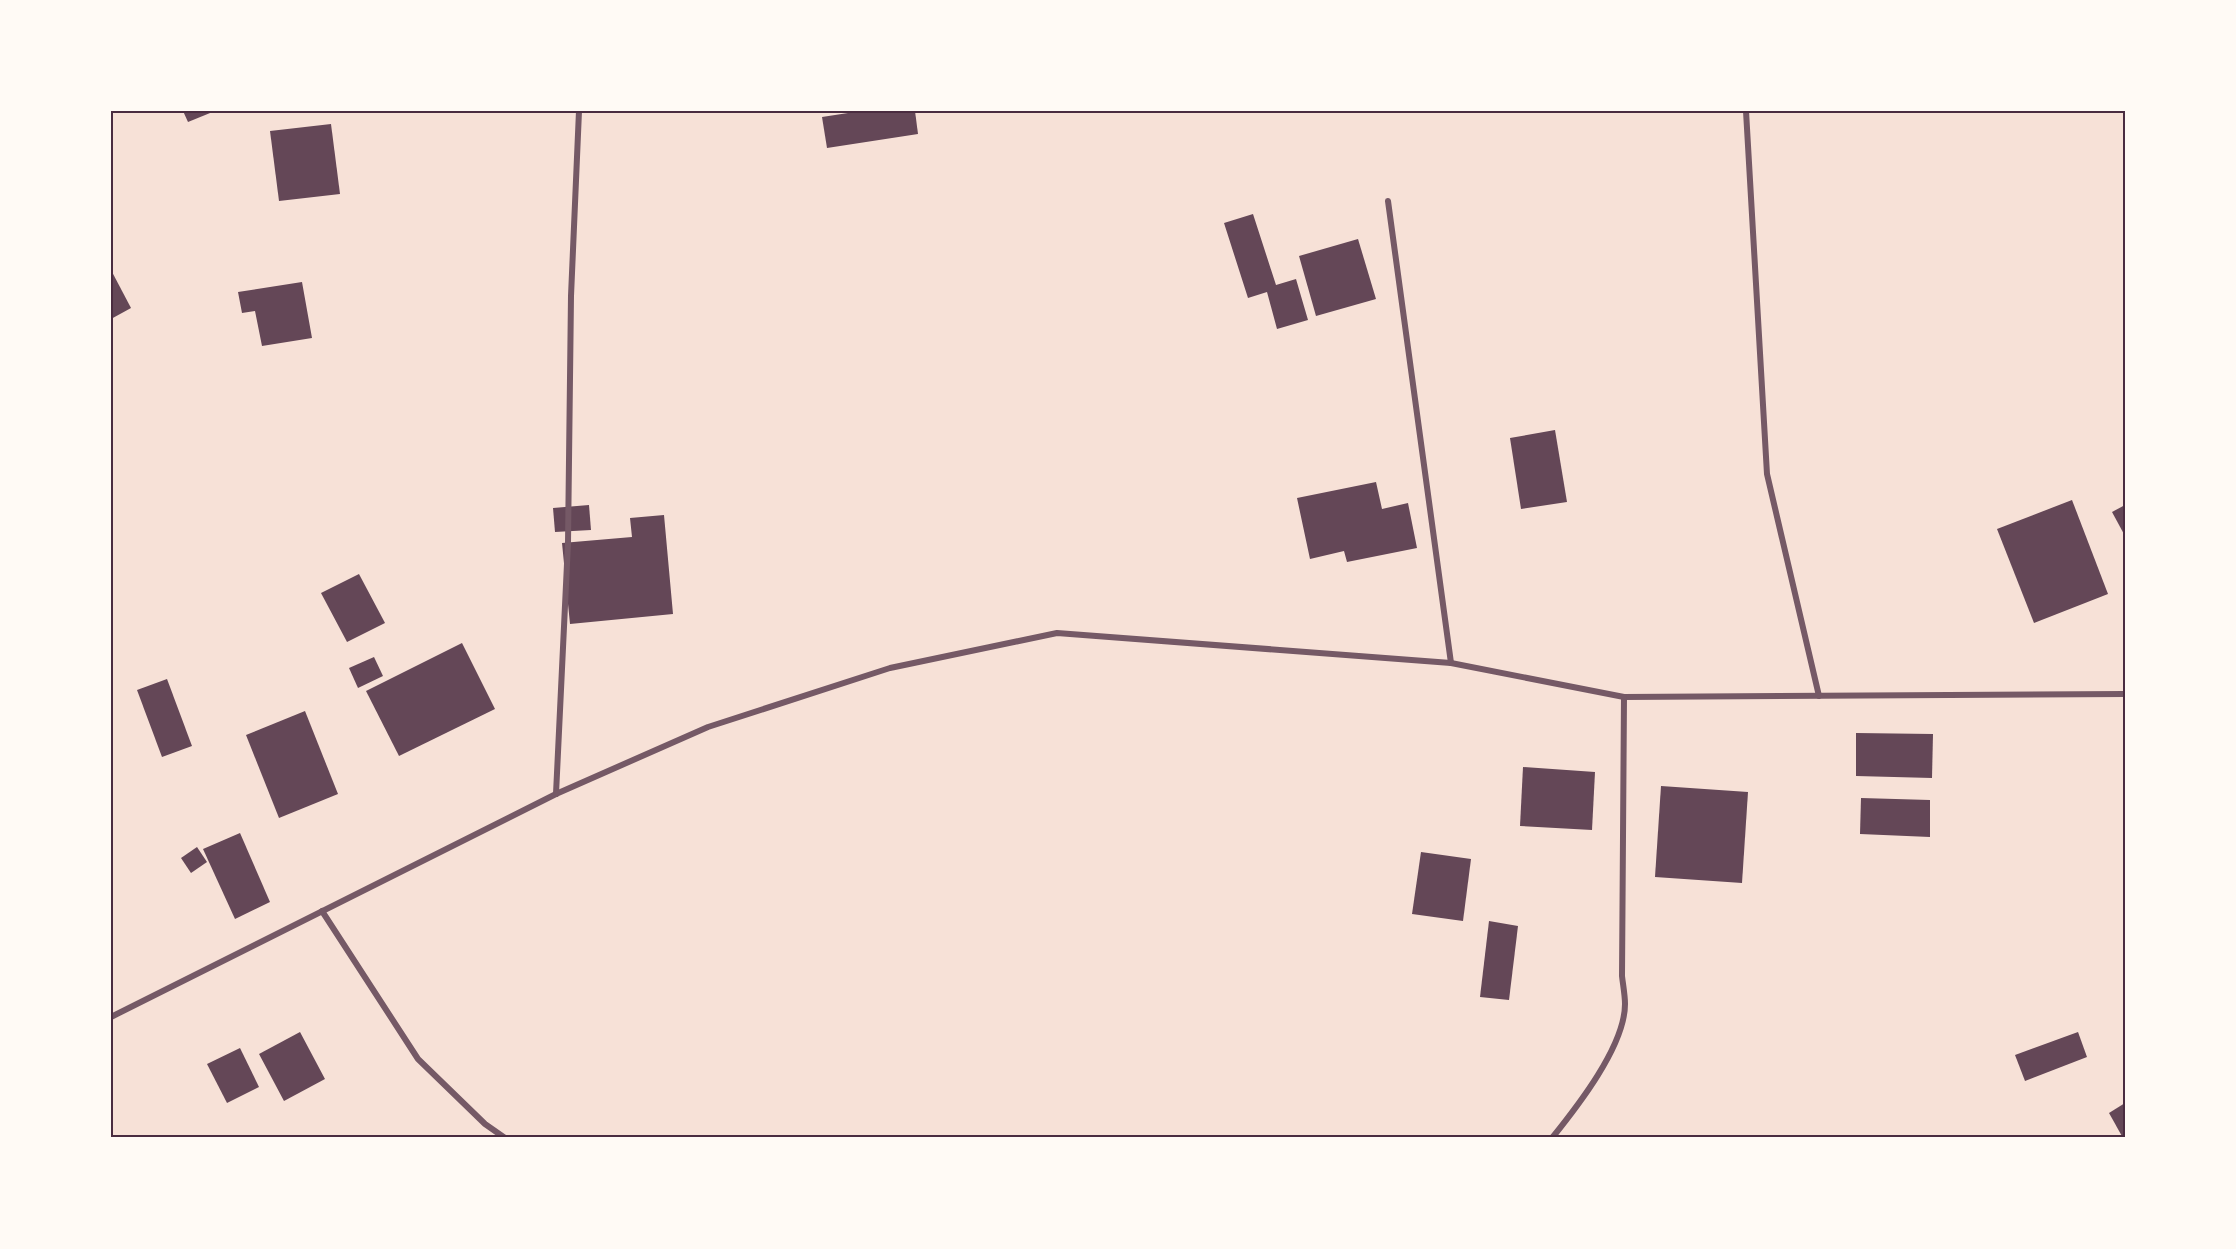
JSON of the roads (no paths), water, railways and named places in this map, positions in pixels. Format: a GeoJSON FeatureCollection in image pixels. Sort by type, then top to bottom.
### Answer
{"type":"FeatureCollection","features":[{"type":"Feature","properties":{"kind":"street"},"geometry":{"type":"LineString","coordinates":[[556,794],[568,543],[571,296],[579,111]]}},
{"type":"Feature","properties":{"kind":"street"},"geometry":{"type":"LineString","coordinates":[[1746,111],[1767,474],[1819,696]]}},
{"type":"Feature","properties":{"kind":"street"},"geometry":{"type":"LineString","coordinates":[[1388,201],[1451,663]]}},
{"type":"Feature","properties":{"kind":"street"},"geometry":{"type":"LineString","coordinates":[[111,1017],[556,794],[708,727],[890,668],[1057,633],[1451,663],[1624,697],[2125,694]]}},
{"type":"Feature","properties":{"kind":"street"},"geometry":{"type":"LineString","coordinates":[[1552,1138],[1585,1097],[1618,1038],[1626,1006],[1622,976],[1624,697]]}},
{"type":"Feature","properties":{"kind":"street"},"geometry":{"type":"LineString","coordinates":[[322,911],[418,1059],[485,1124],[505,1138]]}}]}
